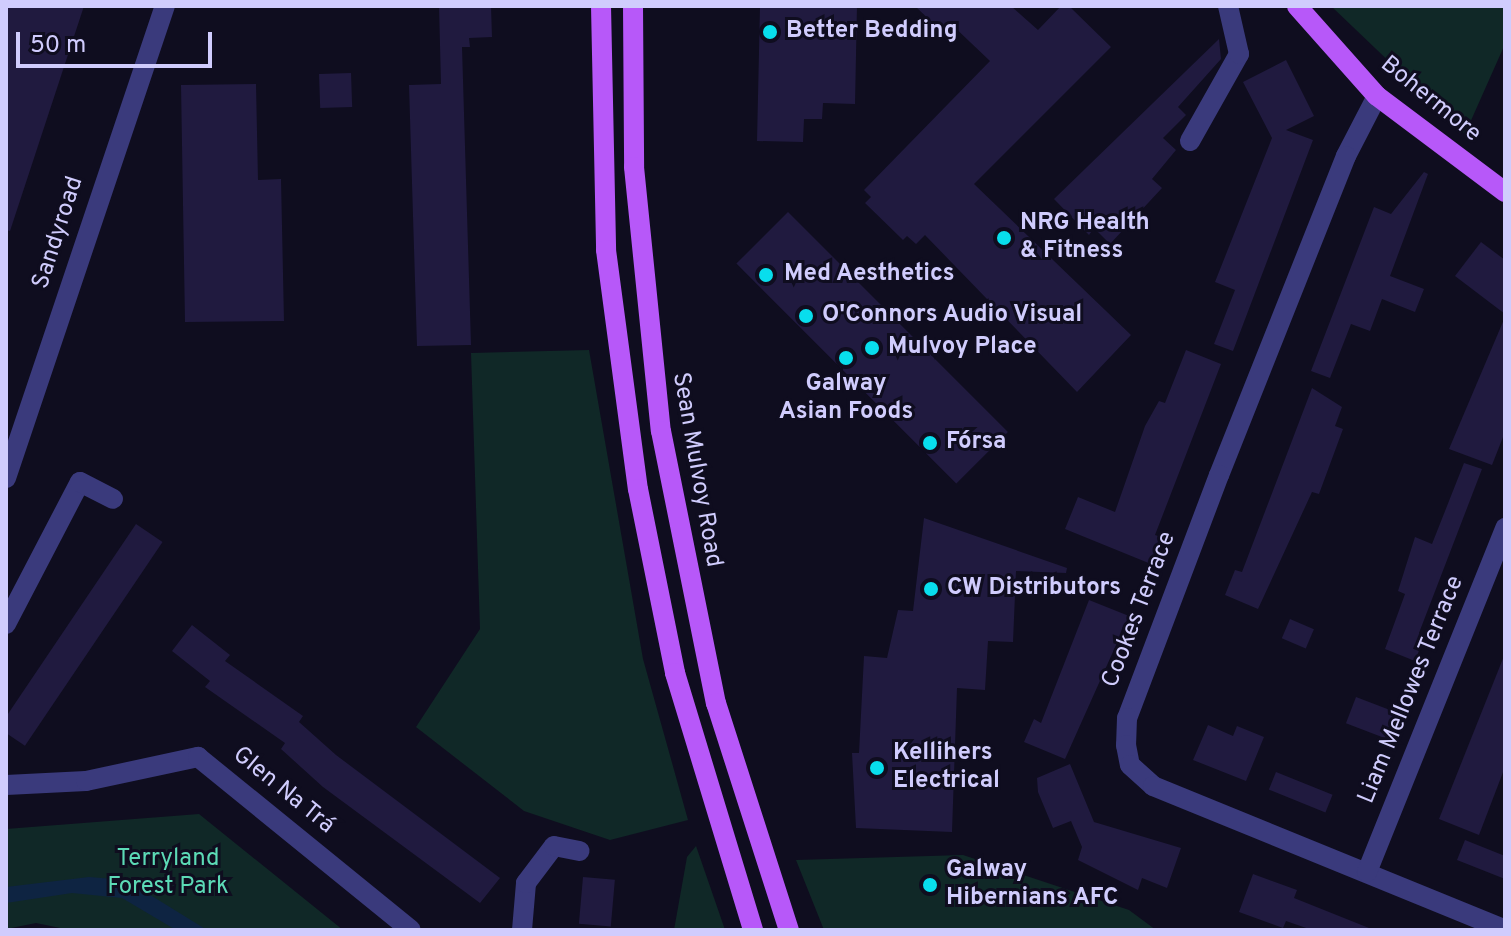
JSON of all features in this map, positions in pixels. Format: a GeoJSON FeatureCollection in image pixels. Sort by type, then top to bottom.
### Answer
{"type":"FeatureCollection","features":[{"type":"Feature","properties":{"kind":"main road"},"geometry":{"type":"LineString","coordinates":[[601,6],[606,250],[638,489],[675,673],[753,930]]}},
{"type":"Feature","properties":{"kind":"main road","name":"Sean Mulvoy Road"},"geometry":{"type":"LineString","coordinates":[[633,6],[634,167],[661,431],[716,703],[789,930]]}},
{"type":"Feature","properties":{"kind":"main road","name":"Bohermore"},"geometry":{"type":"LineString","coordinates":[[1297,6],[1377,96],[1505,192]]}},
{"type":"Feature","properties":{"kind":"street","name":"Sandyroad"},"geometry":{"type":"LineString","coordinates":[[6,478],[165,6]]}},
{"type":"Feature","properties":{"kind":"street"},"geometry":{"type":"LineString","coordinates":[[1190,141],[1239,54],[1228,6]]}},
{"type":"Feature","properties":{"kind":"street","name":"Cookes Terrace"},"geometry":{"type":"LineString","coordinates":[[1377,96],[1346,156],[1219,475],[1127,718],[1126,745],[1130,765],[1153,786],[1505,930]]}},
{"type":"Feature","properties":{"kind":"street"},"geometry":{"type":"LineString","coordinates":[[6,624],[80,482],[113,499]]}},
{"type":"Feature","properties":{"kind":"street","name":"Liam Mellowes Terrace"},"geometry":{"type":"LineString","coordinates":[[1367,872],[1505,528]]}},
{"type":"Feature","properties":{"kind":"street","name":"Glen Na Trá"},"geometry":{"type":"LineString","coordinates":[[6,785],[86,781],[198,757],[411,930]]}},
{"type":"Feature","properties":{"kind":"street"},"geometry":{"type":"LineString","coordinates":[[522,930],[526,883],[554,846],[580,851]]}},
{"type":"Feature","properties":{"kind":"green space"},"geometry":{"type":"Polygon","coordinates":[[[1331,6],[1505,6],[1505,44],[1465,134],[1331,6]]]}},
{"type":"Feature","properties":{"kind":"green space"},"geometry":{"type":"Polygon","coordinates":[[[589,350],[643,659],[688,820],[610,840],[524,811],[416,727],[480,629],[471,353],[589,350]]]}},
{"type":"Feature","properties":{"kind":"green space","name":"Terryland Forest Park"},"geometry":{"type":"Polygon","coordinates":[[[199,814],[343,930],[70,930],[36,923],[6,929],[6,829],[199,814]]]}},
{"type":"Feature","properties":{"kind":"green space"},"geometry":{"type":"Polygon","coordinates":[[[696,846],[725,930],[674,930],[687,857],[696,846]]]}},
{"type":"Feature","properties":{"kind":"green space","name":"Galway Hibernians AFC"},"geometry":{"type":"Polygon","coordinates":[[[963,855],[1129,910],[1156,930],[824,930],[796,860],[963,855]]]}},
{"type":"Feature","properties":{"kind":"water"},"geometry":{"type":"Polygon","coordinates":[[[89,877],[126,880],[207,930],[176,930],[122,898],[72,893],[6,903],[6,887],[89,877]]]}},
{"type":"Feature","properties":{"kind":"building"},"geometry":{"type":"Polygon","coordinates":[[[6,6],[84,6],[10,231],[6,230],[6,6]]]}},
{"type":"Feature","properties":{"kind":"building"},"geometry":{"type":"Polygon","coordinates":[[[439,6],[491,6],[492,37],[469,38],[470,47],[462,47],[471,345],[417,346],[409,85],[441,84],[439,6]]]}},
{"type":"Feature","properties":{"kind":"building"},"geometry":{"type":"Polygon","coordinates":[[[760,6],[857,6],[855,104],[823,103],[822,119],[804,119],[803,142],[757,141],[760,6]]]}},
{"type":"Feature","properties":{"kind":"building"},"geometry":{"type":"Polygon","coordinates":[[[915,6],[1011,6],[1038,30],[1061,6],[1069,6],[1111,47],[974,184],[1131,335],[1077,392],[925,235],[916,244],[907,236],[903,240],[865,203],[871,197],[864,190],[990,61],[950,23],[942,32],[915,6]]]}},
{"type":"Feature","properties":{"kind":"building"},"geometry":{"type":"Polygon","coordinates":[[[1219,39],[1221,59],[1178,107],[1186,115],[1163,138],[1176,150],[1152,179],[1162,188],[1110,244],[1094,228],[1089,235],[1054,199],[1219,39]]]}},
{"type":"Feature","properties":{"kind":"building"},"geometry":{"type":"Polygon","coordinates":[[[1286,60],[1314,116],[1286,130],[1313,140],[1233,351],[1214,344],[1235,290],[1215,282],[1272,138],[1243,82],[1286,60]]]}},
{"type":"Feature","properties":{"kind":"building"},"geometry":{"type":"Polygon","coordinates":[[[351,73],[352,107],[320,108],[319,74],[351,73]]]}},
{"type":"Feature","properties":{"kind":"building"},"geometry":{"type":"Polygon","coordinates":[[[256,84],[258,180],[281,179],[284,321],[185,322],[181,85],[256,84]]]}},
{"type":"Feature","properties":{"kind":"building"},"geometry":{"type":"Polygon","coordinates":[[[1424,172],[1428,174],[1390,276],[1424,289],[1415,312],[1382,299],[1370,331],[1351,324],[1330,378],[1311,371],[1374,207],[1391,214],[1424,172]]]}},
{"type":"Feature","properties":{"kind":"building","name":"Mulvoy Place"},"geometry":{"type":"Polygon","coordinates":[[[788,212],[1008,432],[956,484],[736,264],[788,212]]]}},
{"type":"Feature","properties":{"kind":"building"},"geometry":{"type":"Polygon","coordinates":[[[1481,242],[1505,260],[1505,314],[1455,276],[1481,242]]]}},
{"type":"Feature","properties":{"kind":"building"},"geometry":{"type":"Polygon","coordinates":[[[1505,317],[1505,432],[1492,465],[1449,449],[1505,317]]]}},
{"type":"Feature","properties":{"kind":"building"},"geometry":{"type":"Polygon","coordinates":[[[1186,350],[1221,364],[1155,535],[1161,537],[1151,564],[1065,529],[1078,497],[1115,512],[1145,426],[1159,401],[1165,403],[1186,350]]]}},
{"type":"Feature","properties":{"kind":"building"},"geometry":{"type":"Polygon","coordinates":[[[1312,388],[1342,407],[1335,426],[1343,429],[1319,494],[1312,492],[1258,609],[1225,595],[1235,570],[1242,572],[1312,388]]]}},
{"type":"Feature","properties":{"kind":"building"},"geometry":{"type":"Polygon","coordinates":[[[1464,463],[1482,469],[1419,633],[1425,635],[1415,661],[1385,649],[1405,594],[1398,591],[1415,537],[1432,544],[1464,463]]]}},
{"type":"Feature","properties":{"kind":"building"},"geometry":{"type":"Polygon","coordinates":[[[924,518],[1067,568],[1066,573],[1016,571],[1013,642],[988,641],[985,690],[957,688],[952,832],[856,828],[852,753],[859,753],[864,656],[887,658],[898,610],[913,611],[924,518]]]}},
{"type":"Feature","properties":{"kind":"building"},"geometry":{"type":"Polygon","coordinates":[[[136,524],[163,542],[25,746],[6,733],[6,717],[136,524]]]}},
{"type":"Feature","properties":{"kind":"building"},"geometry":{"type":"Polygon","coordinates":[[[1089,600],[1129,616],[1065,759],[1024,742],[1034,719],[1041,723],[1089,600]]]}},
{"type":"Feature","properties":{"kind":"building"},"geometry":{"type":"Polygon","coordinates":[[[1290,619],[1314,629],[1306,648],[1282,638],[1290,619]]]}},
{"type":"Feature","properties":{"kind":"building"},"geometry":{"type":"Polygon","coordinates":[[[192,625],[230,655],[225,661],[303,716],[299,722],[336,755],[500,878],[480,903],[323,787],[281,749],[285,743],[205,687],[210,681],[172,651],[192,625]]]}},
{"type":"Feature","properties":{"kind":"building"},"geometry":{"type":"Polygon","coordinates":[[[1504,656],[1505,767],[1479,835],[1439,819],[1504,656]]]}},
{"type":"Feature","properties":{"kind":"building"},"geometry":{"type":"Polygon","coordinates":[[[1356,697],[1395,712],[1385,738],[1346,723],[1356,697]]]}},
{"type":"Feature","properties":{"kind":"building"},"geometry":{"type":"Polygon","coordinates":[[[1208,725],[1233,736],[1237,726],[1264,737],[1246,781],[1193,760],[1208,725]]]}},
{"type":"Feature","properties":{"kind":"building"},"geometry":{"type":"Polygon","coordinates":[[[1070,764],[1094,822],[1181,848],[1167,888],[1142,878],[1138,890],[1078,860],[1082,847],[1071,821],[1053,828],[1038,792],[1037,778],[1070,764]]]}},
{"type":"Feature","properties":{"kind":"building"},"geometry":{"type":"Polygon","coordinates":[[[1276,772],[1333,795],[1325,812],[1269,790],[1276,772]]]}},
{"type":"Feature","properties":{"kind":"building"},"geometry":{"type":"Polygon","coordinates":[[[1465,840],[1505,856],[1505,879],[1457,860],[1465,840]]]}},
{"type":"Feature","properties":{"kind":"building"},"geometry":{"type":"Polygon","coordinates":[[[1253,874],[1297,890],[1294,898],[1374,930],[1312,930],[1286,921],[1283,928],[1239,912],[1253,874]]]}},
{"type":"Feature","properties":{"kind":"building"},"geometry":{"type":"Polygon","coordinates":[[[583,877],[615,880],[611,927],[579,924],[583,877]]]}},
{"type":"Feature","properties":{"kind":"place","name":"Better Bedding"},"geometry":{"type":"Point","coordinates":[770,32]}},
{"type":"Feature","properties":{"kind":"place","name":"NRG Health & Fitness"},"geometry":{"type":"Point","coordinates":[1004,238]}},
{"type":"Feature","properties":{"kind":"place","name":"Med Aesthetics"},"geometry":{"type":"Point","coordinates":[766,275]}},
{"type":"Feature","properties":{"kind":"place","name":"O'Connors Audio Visual"},"geometry":{"type":"Point","coordinates":[806,316]}},
{"type":"Feature","properties":{"kind":"place","name":"Mulvoy Place"},"geometry":{"type":"Point","coordinates":[872,348]}},
{"type":"Feature","properties":{"kind":"place","name":"Galway Asian Foods"},"geometry":{"type":"Point","coordinates":[846,358]}},
{"type":"Feature","properties":{"kind":"place","name":"Fórsa"},"geometry":{"type":"Point","coordinates":[930,443]}},
{"type":"Feature","properties":{"kind":"place","name":"CW Distributors"},"geometry":{"type":"Point","coordinates":[931,589]}},
{"type":"Feature","properties":{"kind":"place","name":"Kellihers Electrical"},"geometry":{"type":"Point","coordinates":[877,768]}},
{"type":"Feature","properties":{"kind":"place","name":"Galway Hibernians AFC"},"geometry":{"type":"Point","coordinates":[930,885]}}]}
